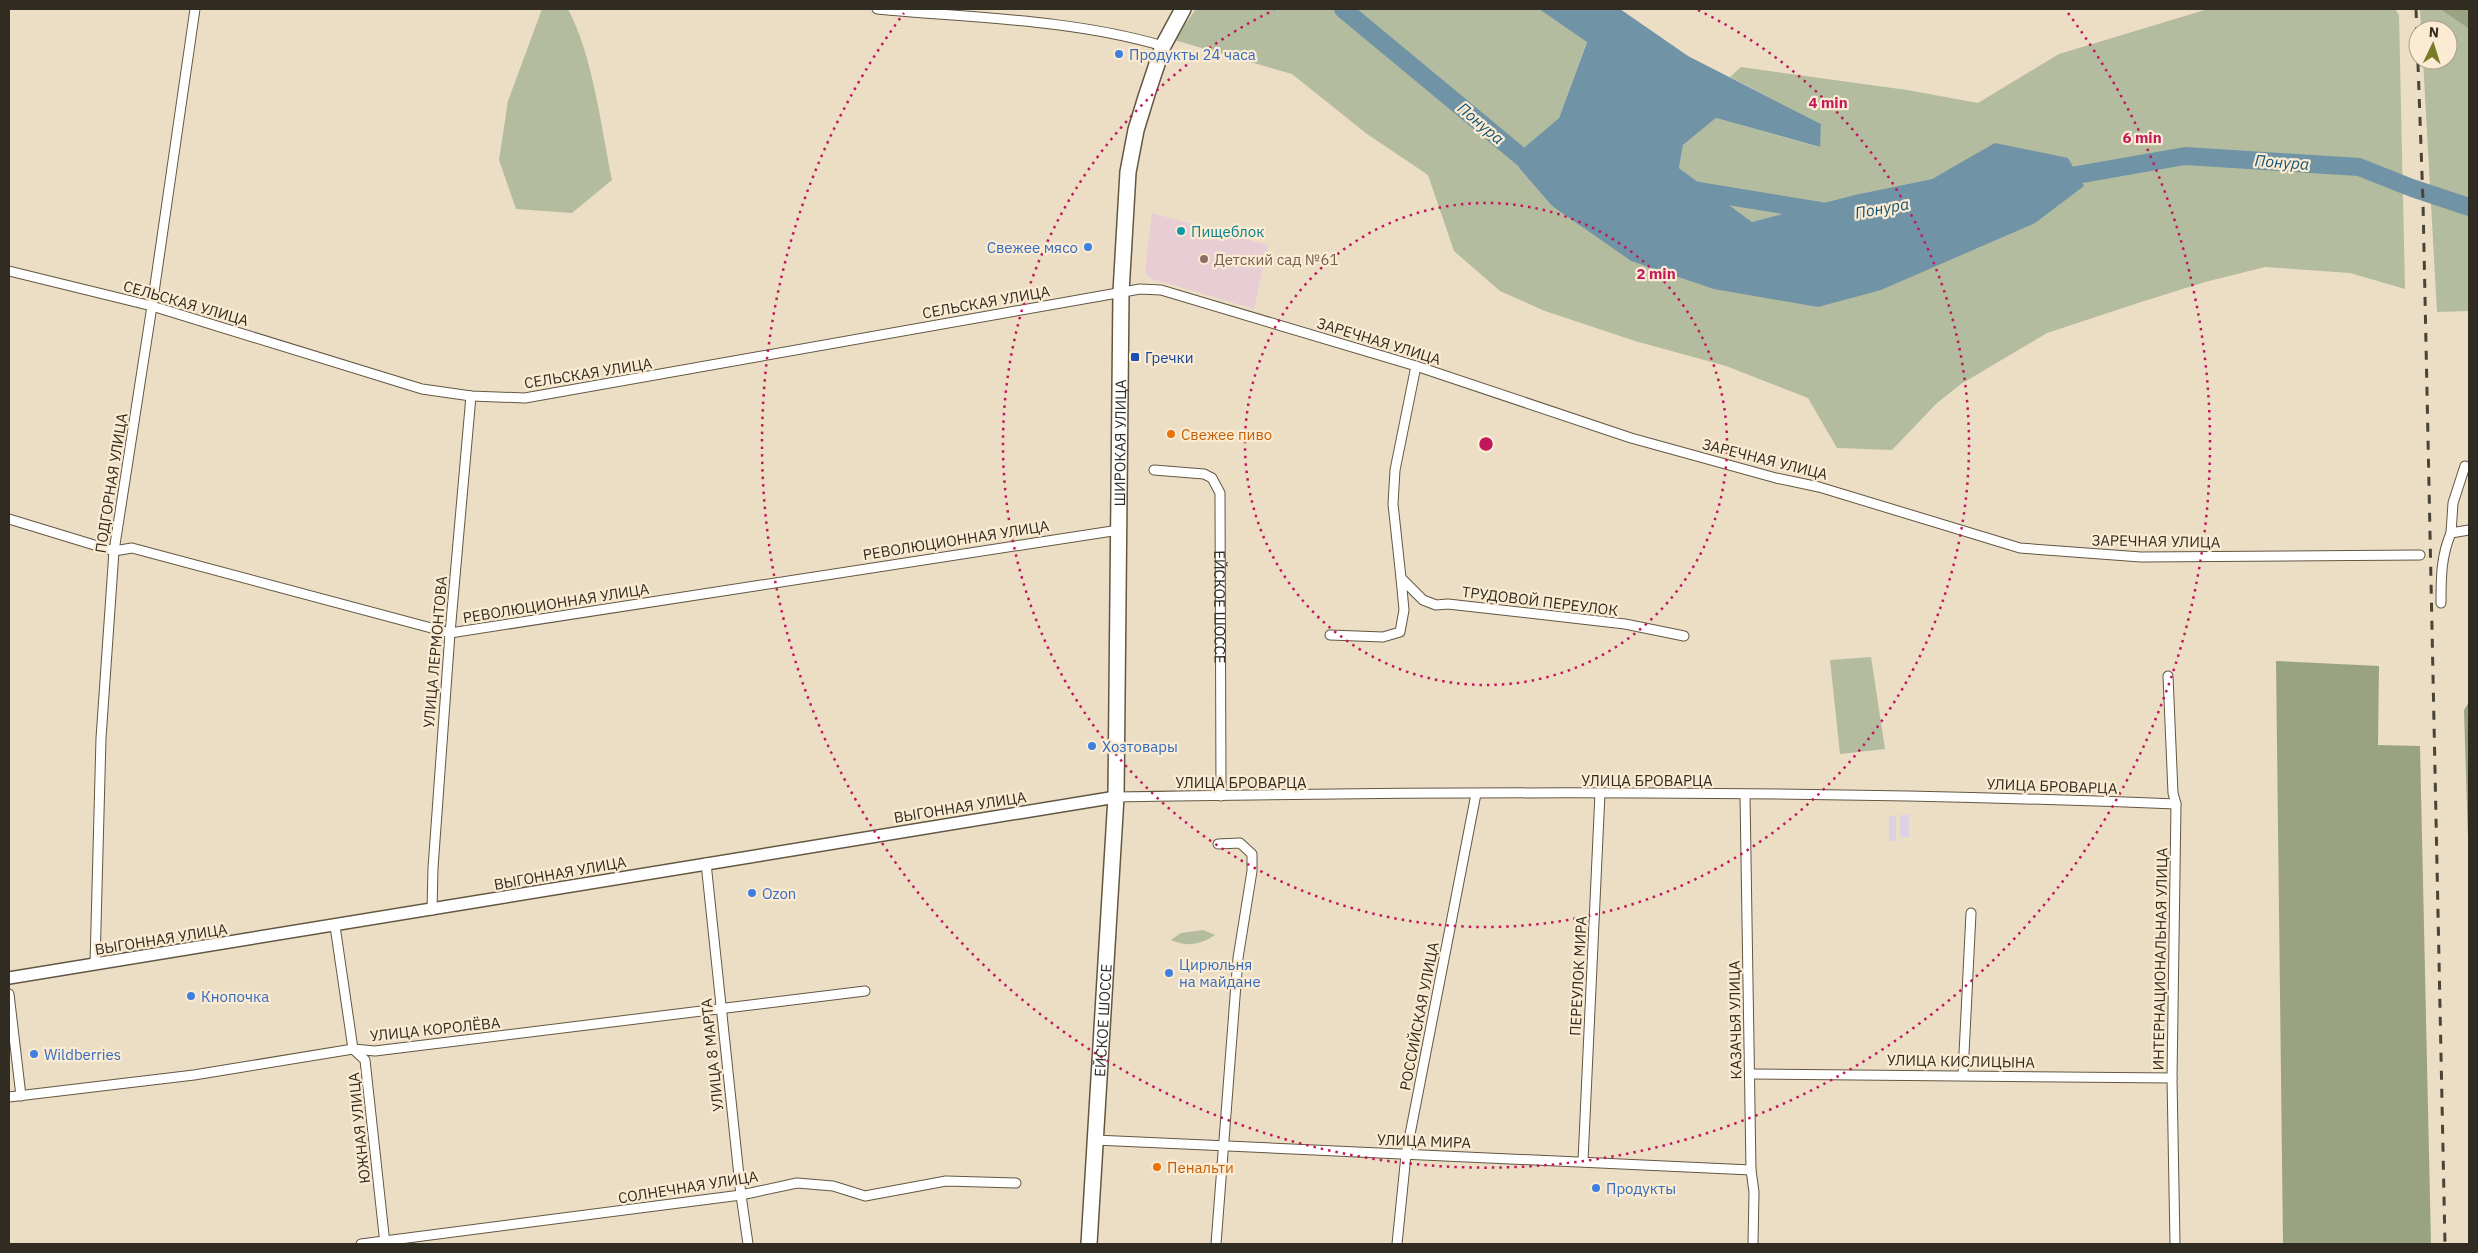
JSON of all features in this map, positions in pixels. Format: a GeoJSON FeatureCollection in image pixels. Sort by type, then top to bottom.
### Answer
{"type":"FeatureCollection","features":[{"type":"Feature","properties":{"kind":"main road","name":"ШИРОКАЯ УЛИЦА"},"geometry":{"type":"LineString","coordinates":[[1116,797],[1121,292],[1128,172],[1136,130],[1163,46],[1183,9]]}},
{"type":"Feature","properties":{"kind":"main road","name":"ЕЙСКОЕ ШОССЕ"},"geometry":{"type":"LineString","coordinates":[[1089,1244],[1116,797]]}},
{"type":"Feature","properties":{"kind":"street","name":"ПОДГОРНАЯ УЛИЦА"},"geometry":{"type":"LineString","coordinates":[[95,964],[101,738],[114,551],[195,9]]}},
{"type":"Feature","properties":{"kind":"street"},"geometry":{"type":"LineString","coordinates":[[877,9],[1089,29],[1134,37],[1163,46]]}},
{"type":"Feature","properties":{"kind":"street","name":"СЕЛЬСКАЯ УЛИЦА"},"geometry":{"type":"LineString","coordinates":[[9,271],[152,306],[422,389],[471,396],[525,398],[1121,292]]}},
{"type":"Feature","properties":{"kind":"street","name":"ЗАРЕЧНАЯ УЛИЦА"},"geometry":{"type":"LineString","coordinates":[[1121,292],[1140,288],[1161,290],[1416,366],[1631,438],[1776,478],[1819,487],[2020,548],[2141,557],[2420,555]]}},
{"type":"Feature","properties":{"kind":"street"},"geometry":{"type":"LineString","coordinates":[[1330,635],[1383,637],[1400,632],[1404,610],[1393,504],[1395,470],[1416,366]]}},
{"type":"Feature","properties":{"kind":"street","name":"УЛИЦА ЛЕРМОНТОВА"},"geometry":{"type":"LineString","coordinates":[[432,910],[432,868],[471,396]]}},
{"type":"Feature","properties":{"kind":"street"},"geometry":{"type":"LineString","coordinates":[[2441,603],[2440,572],[2443,550],[2451,533],[2453,503],[2464,466]]}},
{"type":"Feature","properties":{"kind":"street","name":"ЕЙСКОЕ ШОССЕ"},"geometry":{"type":"LineString","coordinates":[[1154,470],[1204,474],[1212,478],[1220,493],[1221,796]]}},
{"type":"Feature","properties":{"kind":"street","name":"РЕВОЛЮЦИОННАЯ УЛИЦА"},"geometry":{"type":"LineString","coordinates":[[9,519],[114,551],[132,548],[450,633],[1119,530]]}},
{"type":"Feature","properties":{"kind":"street"},"geometry":{"type":"LineString","coordinates":[[2451,533],[2469,530]]}},
{"type":"Feature","properties":{"kind":"street","name":"ТРУДОВОЙ ПЕРЕУЛОК"},"geometry":{"type":"LineString","coordinates":[[1401,578],[1423,600],[1436,604],[1625,624],[1684,636]]}},
{"type":"Feature","properties":{"kind":"street","name":"ИНТЕРНАЦИОНАЛЬНАЯ УЛИЦА"},"geometry":{"type":"LineString","coordinates":[[2168,676],[2172,793],[2176,804],[2172,1078],[2175,1244]]}},
{"type":"Feature","properties":{"kind":"street","name":"УЛИЦА БРОВАРЦА"},"geometry":{"type":"LineString","coordinates":[[1116,797],[1600,793],[2012,798],[2176,804]]}},
{"type":"Feature","properties":{"kind":"street","name":"ПЕРЕУЛОК МИРА"},"geometry":{"type":"LineString","coordinates":[[1583,1161],[1600,793]]}},
{"type":"Feature","properties":{"kind":"street","name":"РОССИЙСКАЯ УЛИЦА"},"geometry":{"type":"LineString","coordinates":[[1398,1244],[1406,1155],[1476,794]]}},
{"type":"Feature","properties":{"kind":"street","name":"КАЗАЧЬЯ УЛИЦА"},"geometry":{"type":"LineString","coordinates":[[1745,795],[1751,1170],[1754,1192],[1753,1244]]}},
{"type":"Feature","properties":{"kind":"street","name":"ВЫГОННАЯ УЛИЦА"},"geometry":{"type":"LineString","coordinates":[[9,978],[1116,797]]}},
{"type":"Feature","properties":{"kind":"street"},"geometry":{"type":"LineString","coordinates":[[1216,1244],[1238,958],[1252,871],[1252,854],[1240,843],[1218,844]]}},
{"type":"Feature","properties":{"kind":"street","name":"УЛИЦА 8 МАРТА"},"geometry":{"type":"LineString","coordinates":[[706,863],[720,1008],[748,1244]]}},
{"type":"Feature","properties":{"kind":"street"},"geometry":{"type":"LineString","coordinates":[[1963,1074],[1971,913]]}},
{"type":"Feature","properties":{"kind":"street","name":"ЮЖНАЯ УЛИЦА"},"geometry":{"type":"LineString","coordinates":[[334,926],[353,1049],[365,1060],[385,1243]]}},
{"type":"Feature","properties":{"kind":"street","name":"УЛИЦА КОРОЛЁВА"},"geometry":{"type":"LineString","coordinates":[[9,1097],[194,1075],[353,1049],[375,1051],[865,990]]}},
{"type":"Feature","properties":{"kind":"street"},"geometry":{"type":"LineString","coordinates":[[9,994],[21,1096]]}},
{"type":"Feature","properties":{"kind":"street","name":"УЛИЦА КИСЛИЦЫНА"},"geometry":{"type":"LineString","coordinates":[[1750,1074],[1963,1074],[2172,1078]]}},
{"type":"Feature","properties":{"kind":"street","name":"УЛИЦА МИРА"},"geometry":{"type":"LineString","coordinates":[[1096,1140],[1225,1144],[1406,1155],[1583,1161],[1751,1170]]}},
{"type":"Feature","properties":{"kind":"street","name":"СОЛНЕЧНАЯ УЛИЦА"},"geometry":{"type":"LineString","coordinates":[[362,1244],[385,1243],[741,1195],[797,1183],[833,1186],[865,1196],[946,1181],[1016,1183]]}},
{"type":"Feature","properties":{"kind":"shaded area"},"geometry":{"type":"Polygon","coordinates":[[[1152,213],[1268,245],[1254,309],[1149,278],[1145,271],[1152,213]]]}},
{"type":"Feature","properties":{"kind":"shaded area"},"geometry":{"type":"Polygon","coordinates":[[[1900,815],[1909,815],[1909,837],[1900,837],[1900,815]]]}},
{"type":"Feature","properties":{"kind":"shaded area"},"geometry":{"type":"Polygon","coordinates":[[[1889,816],[1896,816],[1896,841],[1889,841],[1889,816]]]}},
{"type":"Feature","properties":{"kind":"green space"},"geometry":{"type":"Polygon","coordinates":[[[542,9],[568,9],[577,28],[590,70],[612,180],[572,213],[516,209],[499,160],[508,101],[542,9]]]}},
{"type":"Feature","properties":{"kind":"green space"},"geometry":{"type":"Polygon","coordinates":[[[1196,9],[1539,9],[1587,41],[1559,118],[1526,147],[1519,168],[1552,206],[1631,261],[1818,307],[1963,162],[1932,179],[1854,195],[1752,222],[1679,168],[1683,145],[1716,118],[1819,147],[1821,124],[1730,77],[1741,67],[1907,90],[1978,103],[2059,54],[2208,9],[2395,9],[2399,15],[2405,289],[2350,273],[2265,267],[2205,282],[2047,333],[1961,384],[1937,403],[1892,450],[1837,448],[1808,398],[1726,366],[1635,341],[1545,311],[1500,291],[1454,251],[1428,175],[1367,134],[1292,74],[1174,40],[1196,9]]]}},
{"type":"Feature","properties":{"kind":"green space"},"geometry":{"type":"Polygon","coordinates":[[[2420,9],[2440,9],[2456,20],[2421,20],[2420,9]]]}},
{"type":"Feature","properties":{"kind":"green space"},"geometry":{"type":"Polygon","coordinates":[[[2440,9],[2469,9],[2469,29],[2440,9]]]}},
{"type":"Feature","properties":{"kind":"green space"},"geometry":{"type":"Polygon","coordinates":[[[2458,21],[2469,29],[2469,311],[2437,312],[2424,70],[2458,70],[2458,21]]]}},
{"type":"Feature","properties":{"kind":"green space"},"geometry":{"type":"Polygon","coordinates":[[[1871,657],[1885,749],[1840,754],[1830,660],[1871,657]]]}},
{"type":"Feature","properties":{"kind":"green space"},"geometry":{"type":"Polygon","coordinates":[[[2276,661],[2379,666],[2378,745],[2420,746],[2431,1244],[2283,1244],[2276,661]]]}},
{"type":"Feature","properties":{"kind":"green space"},"geometry":{"type":"Polygon","coordinates":[[[2469,702],[2469,872],[2464,710],[2469,702]]]}},
{"type":"Feature","properties":{"kind":"green space"},"geometry":{"type":"Polygon","coordinates":[[[1203,930],[1215,935],[1193,944],[1183,944],[1171,940],[1181,933],[1203,930]]]}},
{"type":"Feature","properties":{"kind":"water"},"geometry":{"type":"Polygon","coordinates":[[[1539,9],[1620,9],[1688,56],[1821,124],[1820,147],[1716,118],[1683,145],[1679,168],[1752,222],[1854,195],[1932,179],[1995,143],[2068,158],[2084,186],[2035,223],[1881,290],[1818,307],[1714,289],[1631,261],[1552,206],[1519,168],[1525,147],[1559,118],[1587,42],[1539,9]]]}},
{"type":"Feature","properties":{"kind":"waterway","name":"Понура"},"geometry":{"type":"LineString","coordinates":[[1343,9],[1530,164],[1543,166]]}},
{"type":"Feature","properties":{"kind":"waterway","name":"Понура"},"geometry":{"type":"LineString","coordinates":[[2054,179],[2185,156],[2359,167],[2412,188],[2469,207]]}},
{"type":"Feature","properties":{"kind":"waterway","name":"Понура"},"geometry":{"type":"LineString","coordinates":[[1692,190],[1826,212]]}},
{"type":"Feature","properties":{"kind":"railway"},"geometry":{"type":"LineString","coordinates":[[2416,9],[2423,202],[2445,1244]]}},
{"type":"Feature","properties":{"kind":"place","name":"Продукты 24 часа"},"geometry":{"type":"Point","coordinates":[1119,54]}},
{"type":"Feature","properties":{"kind":"place","name":"Пищеблок"},"geometry":{"type":"Point","coordinates":[1181,231]}},
{"type":"Feature","properties":{"kind":"place","name":"Свежее мясо"},"geometry":{"type":"Point","coordinates":[1088,247]}},
{"type":"Feature","properties":{"kind":"place","name":"Детский сад №61"},"geometry":{"type":"Point","coordinates":[1204,259]}},
{"type":"Feature","properties":{"kind":"place","name":"Гречки"},"geometry":{"type":"Point","coordinates":[1135,357]}},
{"type":"Feature","properties":{"kind":"place","name":"Свежее пиво"},"geometry":{"type":"Point","coordinates":[1171,434]}},
{"type":"Feature","properties":{"kind":"place","name":"Хозтовары"},"geometry":{"type":"Point","coordinates":[1092,746]}},
{"type":"Feature","properties":{"kind":"place","name":"Ozon"},"geometry":{"type":"Point","coordinates":[752,893]}},
{"type":"Feature","properties":{"kind":"place","name":"Цирюльня на майдане"},"geometry":{"type":"Point","coordinates":[1169,973]}},
{"type":"Feature","properties":{"kind":"place","name":"Кнопочка"},"geometry":{"type":"Point","coordinates":[191,996]}},
{"type":"Feature","properties":{"kind":"place","name":"Wildberries"},"geometry":{"type":"Point","coordinates":[34,1054]}},
{"type":"Feature","properties":{"kind":"place","name":"Пенальти"},"geometry":{"type":"Point","coordinates":[1157,1167]}},
{"type":"Feature","properties":{"kind":"place","name":"Продукты"},"geometry":{"type":"Point","coordinates":[1596,1188]}}]}
